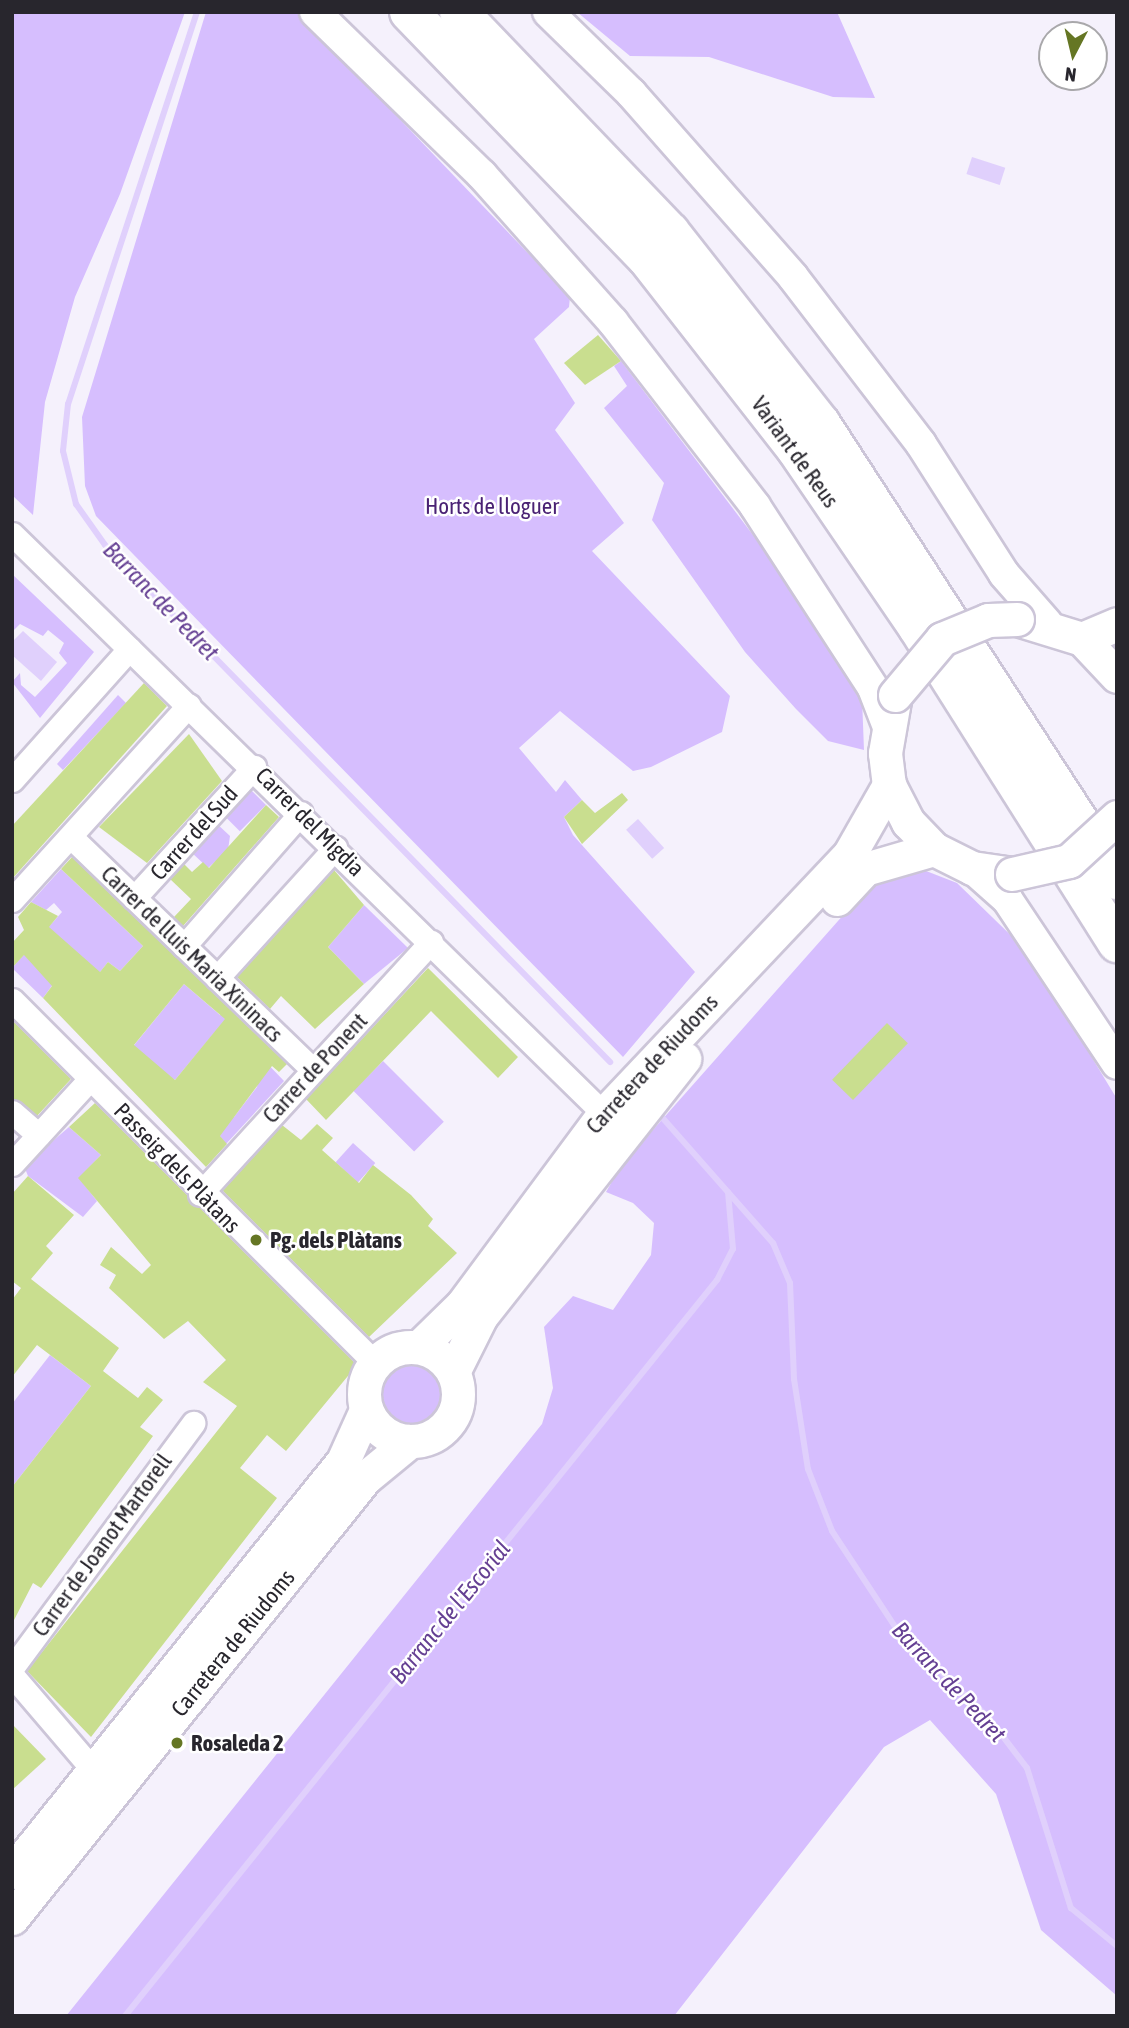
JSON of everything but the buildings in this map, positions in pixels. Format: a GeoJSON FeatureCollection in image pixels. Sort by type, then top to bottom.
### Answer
{"type":"FeatureCollection","features":[{"type":"Feature","properties":{"kind":"highway","name":"Variant de Reus"},"geometry":{"type":"LineString","coordinates":[[409,12],[646,257],[796,449],[918,628],[1117,943]]}},
{"type":"Feature","properties":{"kind":"highway","name":"Variant de Reus"},"geometry":{"type":"LineString","coordinates":[[459,12],[670,232],[821,424],[1117,880]]}},
{"type":"Feature","properties":{"kind":"main road"},"geometry":{"type":"LineString","coordinates":[[1117,676],[1082,639],[1032,621],[988,620],[942,639],[891,709],[889,785],[908,822],[934,849],[972,868],[1012,874],[1069,861],[1117,817]]}},
{"type":"Feature","properties":{"kind":"main road"},"geometry":{"type":"LineString","coordinates":[[1082,639],[1117,624]]}},
{"type":"Feature","properties":{"kind":"main road","name":"Carretera de Riudoms"},"geometry":{"type":"LineString","coordinates":[[419,1347],[462,1305],[604,1114],[849,855],[889,785]]}},
{"type":"Feature","properties":{"kind":"main road","name":"Carretera de Riudoms"},"geometry":{"type":"LineString","coordinates":[[453,1372],[481,1316],[678,1065],[865,869],[934,849]]}},
{"type":"Feature","properties":{"kind":"main road"},"geometry":{"type":"LineString","coordinates":[[419,1347],[441,1357],[453,1372],[458,1390],[450,1421],[438,1433],[410,1441],[387,1435],[366,1410],[363,1393],[375,1363],[391,1350],[419,1347]]}},
{"type":"Feature","properties":{"kind":"main road","name":"Carretera de Riudoms"},"geometry":{"type":"LineString","coordinates":[[12,1872],[343,1461],[366,1410]]}},
{"type":"Feature","properties":{"kind":"main road","name":"Carretera de Riudoms"},"geometry":{"type":"LineString","coordinates":[[12,1918],[365,1478],[410,1441]]}},
{"type":"Feature","properties":{"kind":"street"},"geometry":{"type":"LineString","coordinates":[[315,12],[482,175],[613,322],[755,506],[873,688],[891,709]]}},
{"type":"Feature","properties":{"kind":"street"},"geometry":{"type":"LineString","coordinates":[[548,12],[631,93],[793,277],[921,444],[1032,621]]}},
{"type":"Feature","properties":{"kind":"street","name":"Carrer del Migdia"},"geometry":{"type":"LineString","coordinates":[[12,534],[301,813],[604,1114]]}},
{"type":"Feature","properties":{"kind":"street"},"geometry":{"type":"LineString","coordinates":[[12,780],[130,649]]}},
{"type":"Feature","properties":{"kind":"street"},"geometry":{"type":"LineString","coordinates":[[12,900],[189,705]]}},
{"type":"Feature","properties":{"kind":"street","name":"Carrer del Sud"},"geometry":{"type":"LineString","coordinates":[[134,898],[254,767]]}},
{"type":"Feature","properties":{"kind":"street"},"geometry":{"type":"LineString","coordinates":[[184,946],[301,813]]}},
{"type":"Feature","properties":{"kind":"street","name":"Carrer de lluis Maria Xininacs"},"geometry":{"type":"LineString","coordinates":[[71,838],[313,1070]]}},
{"type":"Feature","properties":{"kind":"street"},"geometry":{"type":"LineString","coordinates":[[217,978],[335,848]]}},
{"type":"Feature","properties":{"kind":"street"},"geometry":{"type":"LineString","coordinates":[[972,868],[1007,900],[1117,1064]]}},
{"type":"Feature","properties":{"kind":"street","name":"Carrer de Ponent"},"geometry":{"type":"LineString","coordinates":[[200,1194],[431,942]]}},
{"type":"Feature","properties":{"kind":"street","name":"Passeig dels Plàtans"},"geometry":{"type":"LineString","coordinates":[[12,1000],[200,1194],[375,1363]]}},
{"type":"Feature","properties":{"kind":"street"},"geometry":{"type":"LineString","coordinates":[[12,1164],[90,1079]]}},
{"type":"Feature","properties":{"kind":"street"},"geometry":{"type":"LineString","coordinates":[[12,1112],[38,1135]]}},
{"type":"Feature","properties":{"kind":"street","name":"Carrer de Joanot Martorell"},"geometry":{"type":"LineString","coordinates":[[12,1668],[193,1423]]}},
{"type":"Feature","properties":{"kind":"street"},"geometry":{"type":"LineString","coordinates":[[12,1675],[94,1771]]}},
{"type":"Feature","properties":{"kind":"green space"},"geometry":{"type":"Polygon","coordinates":[[[12,12],[185,12],[120,194],[75,297],[45,402],[33,515],[12,495],[12,12]]]}},
{"type":"Feature","properties":{"kind":"green space","name":"Horts de lloguer"},"geometry":{"type":"Polygon","coordinates":[[[206,12],[297,12],[570,297],[569,307],[534,339],[575,403],[555,430],[624,523],[592,551],[730,696],[722,732],[651,767],[633,771],[560,711],[519,748],[556,792],[565,780],[582,800],[564,817],[573,835],[695,972],[623,1057],[96,516],[85,486],[82,417],[206,12]]]}},
{"type":"Feature","properties":{"kind":"green space"},"geometry":{"type":"Polygon","coordinates":[[[577,12],[837,12],[875,98],[833,97],[709,57],[630,56],[577,12]]]}},
{"type":"Feature","properties":{"kind":"green space"},"geometry":{"type":"Polygon","coordinates":[[[621,361],[797,593],[862,698],[864,750],[828,741],[796,709],[745,652],[652,520],[664,483],[604,408],[627,386],[614,366],[621,361]]]}},
{"type":"Feature","properties":{"kind":"green space"},"geometry":{"type":"Polygon","coordinates":[[[12,574],[94,652],[40,718],[12,682],[20,673],[21,685],[35,697],[67,663],[59,653],[64,643],[48,630],[43,636],[20,624],[12,632],[12,574]]]}},
{"type":"Feature","properties":{"kind":"green space"},"geometry":{"type":"Polygon","coordinates":[[[118,695],[126,703],[63,770],[57,764],[118,695]]]}},
{"type":"Feature","properties":{"kind":"green space"},"geometry":{"type":"Polygon","coordinates":[[[249,788],[266,805],[240,831],[223,814],[249,788]]]}},
{"type":"Feature","properties":{"kind":"green space"},"geometry":{"type":"Polygon","coordinates":[[[215,822],[230,836],[228,850],[208,868],[189,850],[215,822]]]}},
{"type":"Feature","properties":{"kind":"green space"},"geometry":{"type":"Polygon","coordinates":[[[61,869],[143,946],[120,971],[108,962],[86,990],[62,972],[43,998],[12,968],[62,912],[54,903],[46,910],[31,902],[61,869]]]}},
{"type":"Feature","properties":{"kind":"green space"},"geometry":{"type":"Polygon","coordinates":[[[921,869],[957,883],[1028,952],[1117,1099],[1117,1996],[1041,1930],[996,1794],[930,1720],[884,1747],[674,2016],[66,2016],[542,1424],[553,1388],[544,1327],[573,1296],[613,1310],[651,1255],[654,1223],[633,1203],[606,1192],[621,1166],[869,886],[893,870],[921,869]]]}},
{"type":"Feature","properties":{"kind":"green space"},"geometry":{"type":"Polygon","coordinates":[[[364,905],[408,948],[364,984],[328,947],[364,905]]]}},
{"type":"Feature","properties":{"kind":"green space"},"geometry":{"type":"Polygon","coordinates":[[[184,984],[220,1015],[229,1015],[175,1080],[131,1049],[184,984]]]}},
{"type":"Feature","properties":{"kind":"green space"},"geometry":{"type":"Polygon","coordinates":[[[262,1058],[284,1081],[226,1144],[208,1121],[234,1117],[257,1087],[262,1058]]]}},
{"type":"Feature","properties":{"kind":"green space"},"geometry":{"type":"Polygon","coordinates":[[[383,1061],[444,1122],[414,1152],[353,1091],[383,1061]]]}},
{"type":"Feature","properties":{"kind":"green space"},"geometry":{"type":"Polygon","coordinates":[[[69,1127],[101,1155],[79,1178],[97,1201],[83,1217],[28,1176],[24,1166],[69,1127]]]}},
{"type":"Feature","properties":{"kind":"green space"},"geometry":{"type":"Polygon","coordinates":[[[353,1143],[375,1163],[358,1182],[336,1162],[353,1143]]]}},
{"type":"Feature","properties":{"kind":"green space"},"geometry":{"type":"Polygon","coordinates":[[[50,1355],[91,1386],[12,1487],[12,1404],[50,1355]]]}},
{"type":"Feature","properties":{"kind":"green space"},"geometry":{"type":"Polygon","coordinates":[[[405,1363],[417,1363],[433,1372],[440,1382],[440,1406],[433,1416],[417,1425],[405,1425],[394,1420],[385,1411],[380,1400],[380,1388],[385,1377],[394,1368],[405,1363]]]}},
{"type":"Feature","properties":{"kind":"shaded area"},"geometry":{"type":"Polygon","coordinates":[[[972,157],[1005,168],[1000,185],[966,174],[972,157]]]}},
{"type":"Feature","properties":{"kind":"shaded area"},"geometry":{"type":"Polygon","coordinates":[[[23,631],[57,662],[41,681],[12,655],[12,642],[23,631]]]}},
{"type":"Feature","properties":{"kind":"shaded area"},"geometry":{"type":"Polygon","coordinates":[[[638,819],[664,848],[652,859],[626,830],[638,819]]]}},
{"type":"Feature","properties":{"kind":"waterway","name":"Barranc de Pedret"},"geometry":{"type":"LineString","coordinates":[[197,12],[68,404],[63,451],[76,504],[105,545],[610,1062]]}},
{"type":"Feature","properties":{"kind":"waterway","name":"Barranc de Pedret"},"geometry":{"type":"LineString","coordinates":[[660,1115],[773,1243],[790,1283],[794,1379],[808,1469],[832,1531],[896,1628],[988,1717],[1027,1768],[1071,1908],[1117,1946]]}},
{"type":"Feature","properties":{"kind":"waterway","name":"Barranc de l'Escorial"},"geometry":{"type":"LineString","coordinates":[[125,2016],[717,1280],[733,1249],[728,1192]]}},
{"type":"Feature","properties":{"kind":"place","name":"Pg. dels Plàtans"},"geometry":{"type":"Point","coordinates":[256,1240]}},
{"type":"Feature","properties":{"kind":"place","name":"Rosaleda 2"},"geometry":{"type":"Point","coordinates":[177,1743]}}]}
